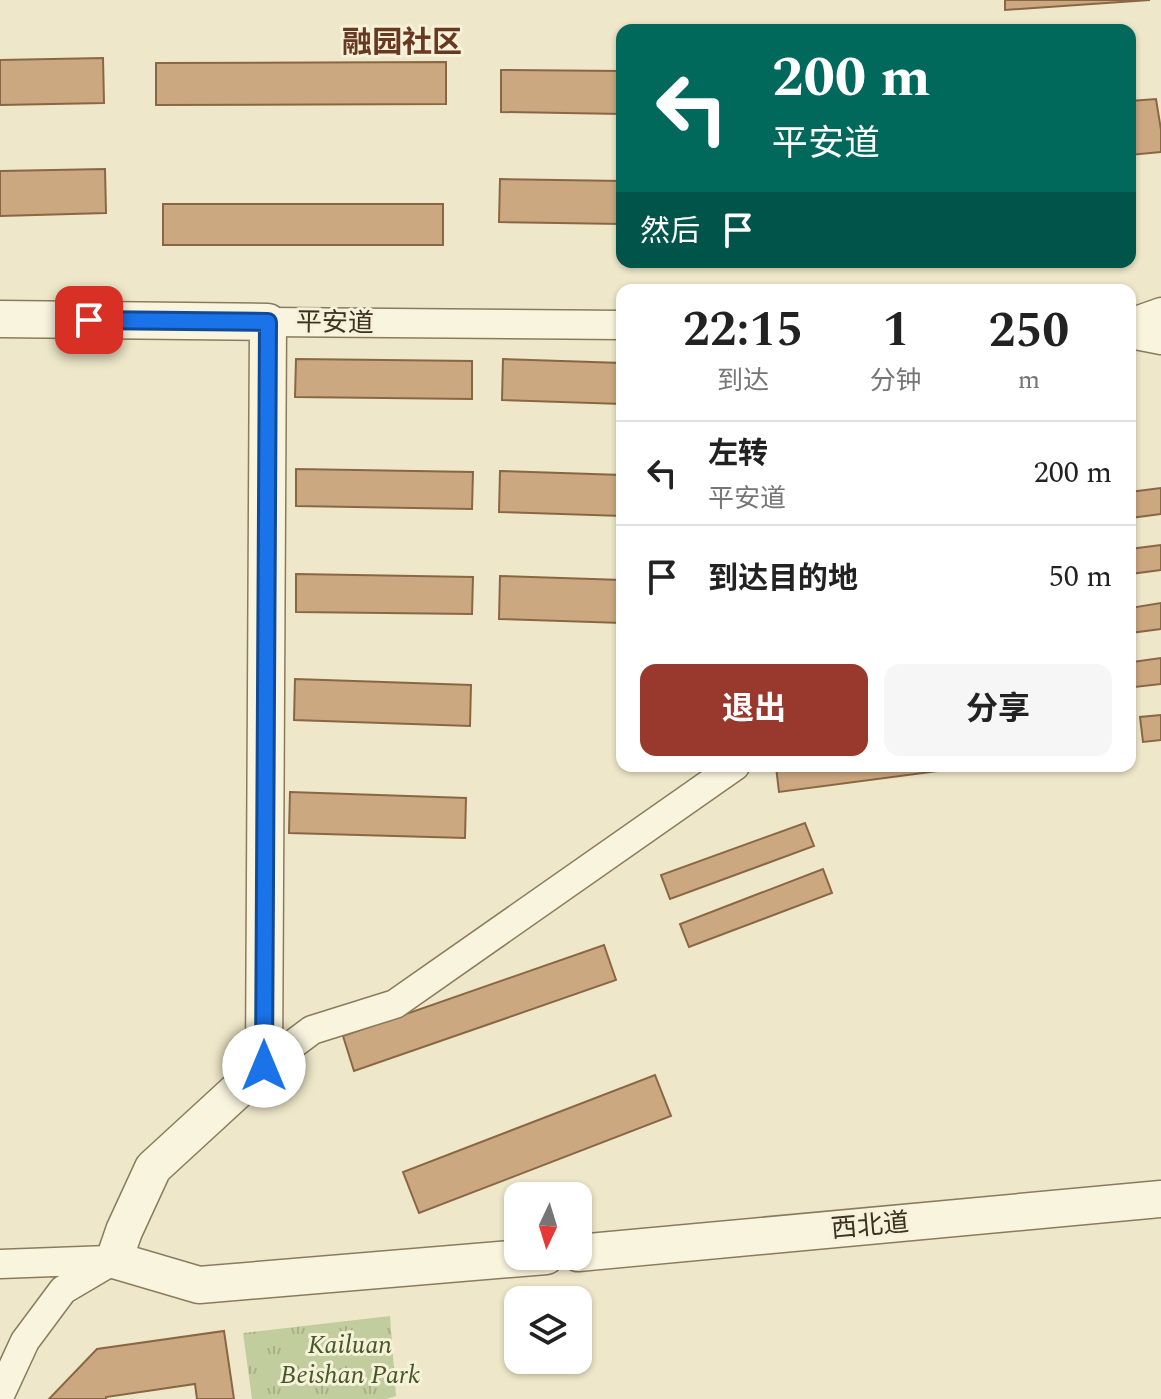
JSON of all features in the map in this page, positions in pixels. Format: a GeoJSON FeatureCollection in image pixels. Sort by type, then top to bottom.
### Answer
{"type":"FeatureCollection","features":[{"type":"Feature","properties":{"kind":"street"},"geometry":{"type":"LineString","coordinates":[[1136,321],[1161,312]]}},
{"type":"Feature","properties":{"kind":"street","name":"平安道"},"geometry":{"type":"LineString","coordinates":[[0,319],[616,325]]}},
{"type":"Feature","properties":{"kind":"street"},"geometry":{"type":"LineString","coordinates":[[264,1066],[268,322]]}},
{"type":"Feature","properties":{"kind":"street"},"geometry":{"type":"LineString","coordinates":[[1136,335],[1161,340]]}},
{"type":"Feature","properties":{"kind":"street"},"geometry":{"type":"LineString","coordinates":[[0,1395],[25,1341],[63,1290],[114,1260],[153,1168],[264,1066],[312,1030],[395,1004],[726,772]]}},
{"type":"Feature","properties":{"kind":"street","name":"西北道"},"geometry":{"type":"LineString","coordinates":[[592,1252],[1161,1199]]}},
{"type":"Feature","properties":{"kind":"street"},"geometry":{"type":"LineString","coordinates":[[0,1264],[114,1260],[199,1285],[504,1260]]}},
{"type":"Feature","properties":{"kind":"green space","name":"Kailuan Beishan Park"},"geometry":{"type":"Polygon","coordinates":[[[390,1316],[396,1396],[386,1399],[252,1399],[243,1333],[390,1316]]]}},
{"type":"Feature","properties":{"kind":"building"},"geometry":{"type":"Polygon","coordinates":[[[1005,0],[1150,0],[1005,10],[1005,0]]]}},
{"type":"Feature","properties":{"kind":"building"},"geometry":{"type":"Polygon","coordinates":[[[103,58],[104,103],[0,105],[0,60],[103,58]]]}},
{"type":"Feature","properties":{"kind":"building"},"geometry":{"type":"Polygon","coordinates":[[[446,62],[446,104],[156,105],[156,63],[446,62]]]}},
{"type":"Feature","properties":{"kind":"building"},"geometry":{"type":"Polygon","coordinates":[[[501,70],[616,71],[616,114],[501,112],[501,70]]]}},
{"type":"Feature","properties":{"kind":"building"},"geometry":{"type":"Polygon","coordinates":[[[1156,99],[1161,152],[1136,154],[1136,101],[1156,99]]]}},
{"type":"Feature","properties":{"kind":"building"},"geometry":{"type":"Polygon","coordinates":[[[105,169],[106,213],[0,216],[0,171],[105,169]]]}},
{"type":"Feature","properties":{"kind":"building"},"geometry":{"type":"Polygon","coordinates":[[[500,179],[616,181],[616,224],[499,222],[500,179]]]}},
{"type":"Feature","properties":{"kind":"building"},"geometry":{"type":"Polygon","coordinates":[[[163,204],[443,204],[443,245],[163,245],[163,204]]]}},
{"type":"Feature","properties":{"kind":"building"},"geometry":{"type":"Polygon","coordinates":[[[296,359],[472,361],[472,399],[295,397],[296,359]]]}},
{"type":"Feature","properties":{"kind":"building"},"geometry":{"type":"Polygon","coordinates":[[[503,359],[616,363],[616,404],[502,400],[503,359]]]}},
{"type":"Feature","properties":{"kind":"building"},"geometry":{"type":"Polygon","coordinates":[[[296,469],[473,472],[472,509],[296,506],[296,469]]]}},
{"type":"Feature","properties":{"kind":"building"},"geometry":{"type":"Polygon","coordinates":[[[500,471],[616,475],[616,516],[499,512],[500,471]]]}},
{"type":"Feature","properties":{"kind":"building"},"geometry":{"type":"Polygon","coordinates":[[[1161,488],[1161,514],[1136,517],[1136,491],[1161,488]]]}},
{"type":"Feature","properties":{"kind":"building"},"geometry":{"type":"Polygon","coordinates":[[[1161,545],[1161,570],[1136,573],[1136,548],[1161,545]]]}},
{"type":"Feature","properties":{"kind":"building"},"geometry":{"type":"Polygon","coordinates":[[[296,574],[473,577],[472,614],[296,612],[296,574]]]}},
{"type":"Feature","properties":{"kind":"building"},"geometry":{"type":"Polygon","coordinates":[[[500,576],[616,580],[616,623],[499,619],[500,576]]]}},
{"type":"Feature","properties":{"kind":"building"},"geometry":{"type":"Polygon","coordinates":[[[1161,603],[1161,629],[1136,632],[1136,607],[1161,603]]]}},
{"type":"Feature","properties":{"kind":"building"},"geometry":{"type":"Polygon","coordinates":[[[1161,658],[1161,684],[1136,687],[1136,661],[1161,658]]]}},
{"type":"Feature","properties":{"kind":"building"},"geometry":{"type":"Polygon","coordinates":[[[295,679],[471,685],[470,726],[294,720],[295,679]]]}},
{"type":"Feature","properties":{"kind":"building"},"geometry":{"type":"Polygon","coordinates":[[[1161,715],[1161,740],[1143,742],[1140,717],[1161,715]]]}},
{"type":"Feature","properties":{"kind":"building"},"geometry":{"type":"Polygon","coordinates":[[[777,772],[931,772],[779,792],[777,772]]]}},
{"type":"Feature","properties":{"kind":"building"},"geometry":{"type":"Polygon","coordinates":[[[290,792],[466,798],[465,838],[289,833],[290,792]]]}},
{"type":"Feature","properties":{"kind":"building"},"geometry":{"type":"Polygon","coordinates":[[[805,823],[814,846],[670,899],[661,875],[805,823]]]}},
{"type":"Feature","properties":{"kind":"building"},"geometry":{"type":"Polygon","coordinates":[[[823,869],[832,893],[689,947],[680,924],[823,869]]]}},
{"type":"Feature","properties":{"kind":"building"},"geometry":{"type":"Polygon","coordinates":[[[604,945],[616,980],[354,1071],[343,1036],[604,945]]]}},
{"type":"Feature","properties":{"kind":"building"},"geometry":{"type":"Polygon","coordinates":[[[655,1075],[671,1116],[419,1213],[403,1172],[655,1075]]]}},
{"type":"Feature","properties":{"kind":"building"},"geometry":{"type":"Polygon","coordinates":[[[224,1331],[234,1399],[197,1399],[195,1384],[106,1399],[49,1399],[97,1349],[224,1331]]]}},
{"type":"Feature","properties":{"kind":"district","name":"融园社区"},"geometry":{"type":"Point","coordinates":[402,43]}},
{"type":"Feature","properties":{"kind":"route"},"geometry":{"type":"LineString","coordinates":[[89,320],[268,322],[264,1066]]}}]}
